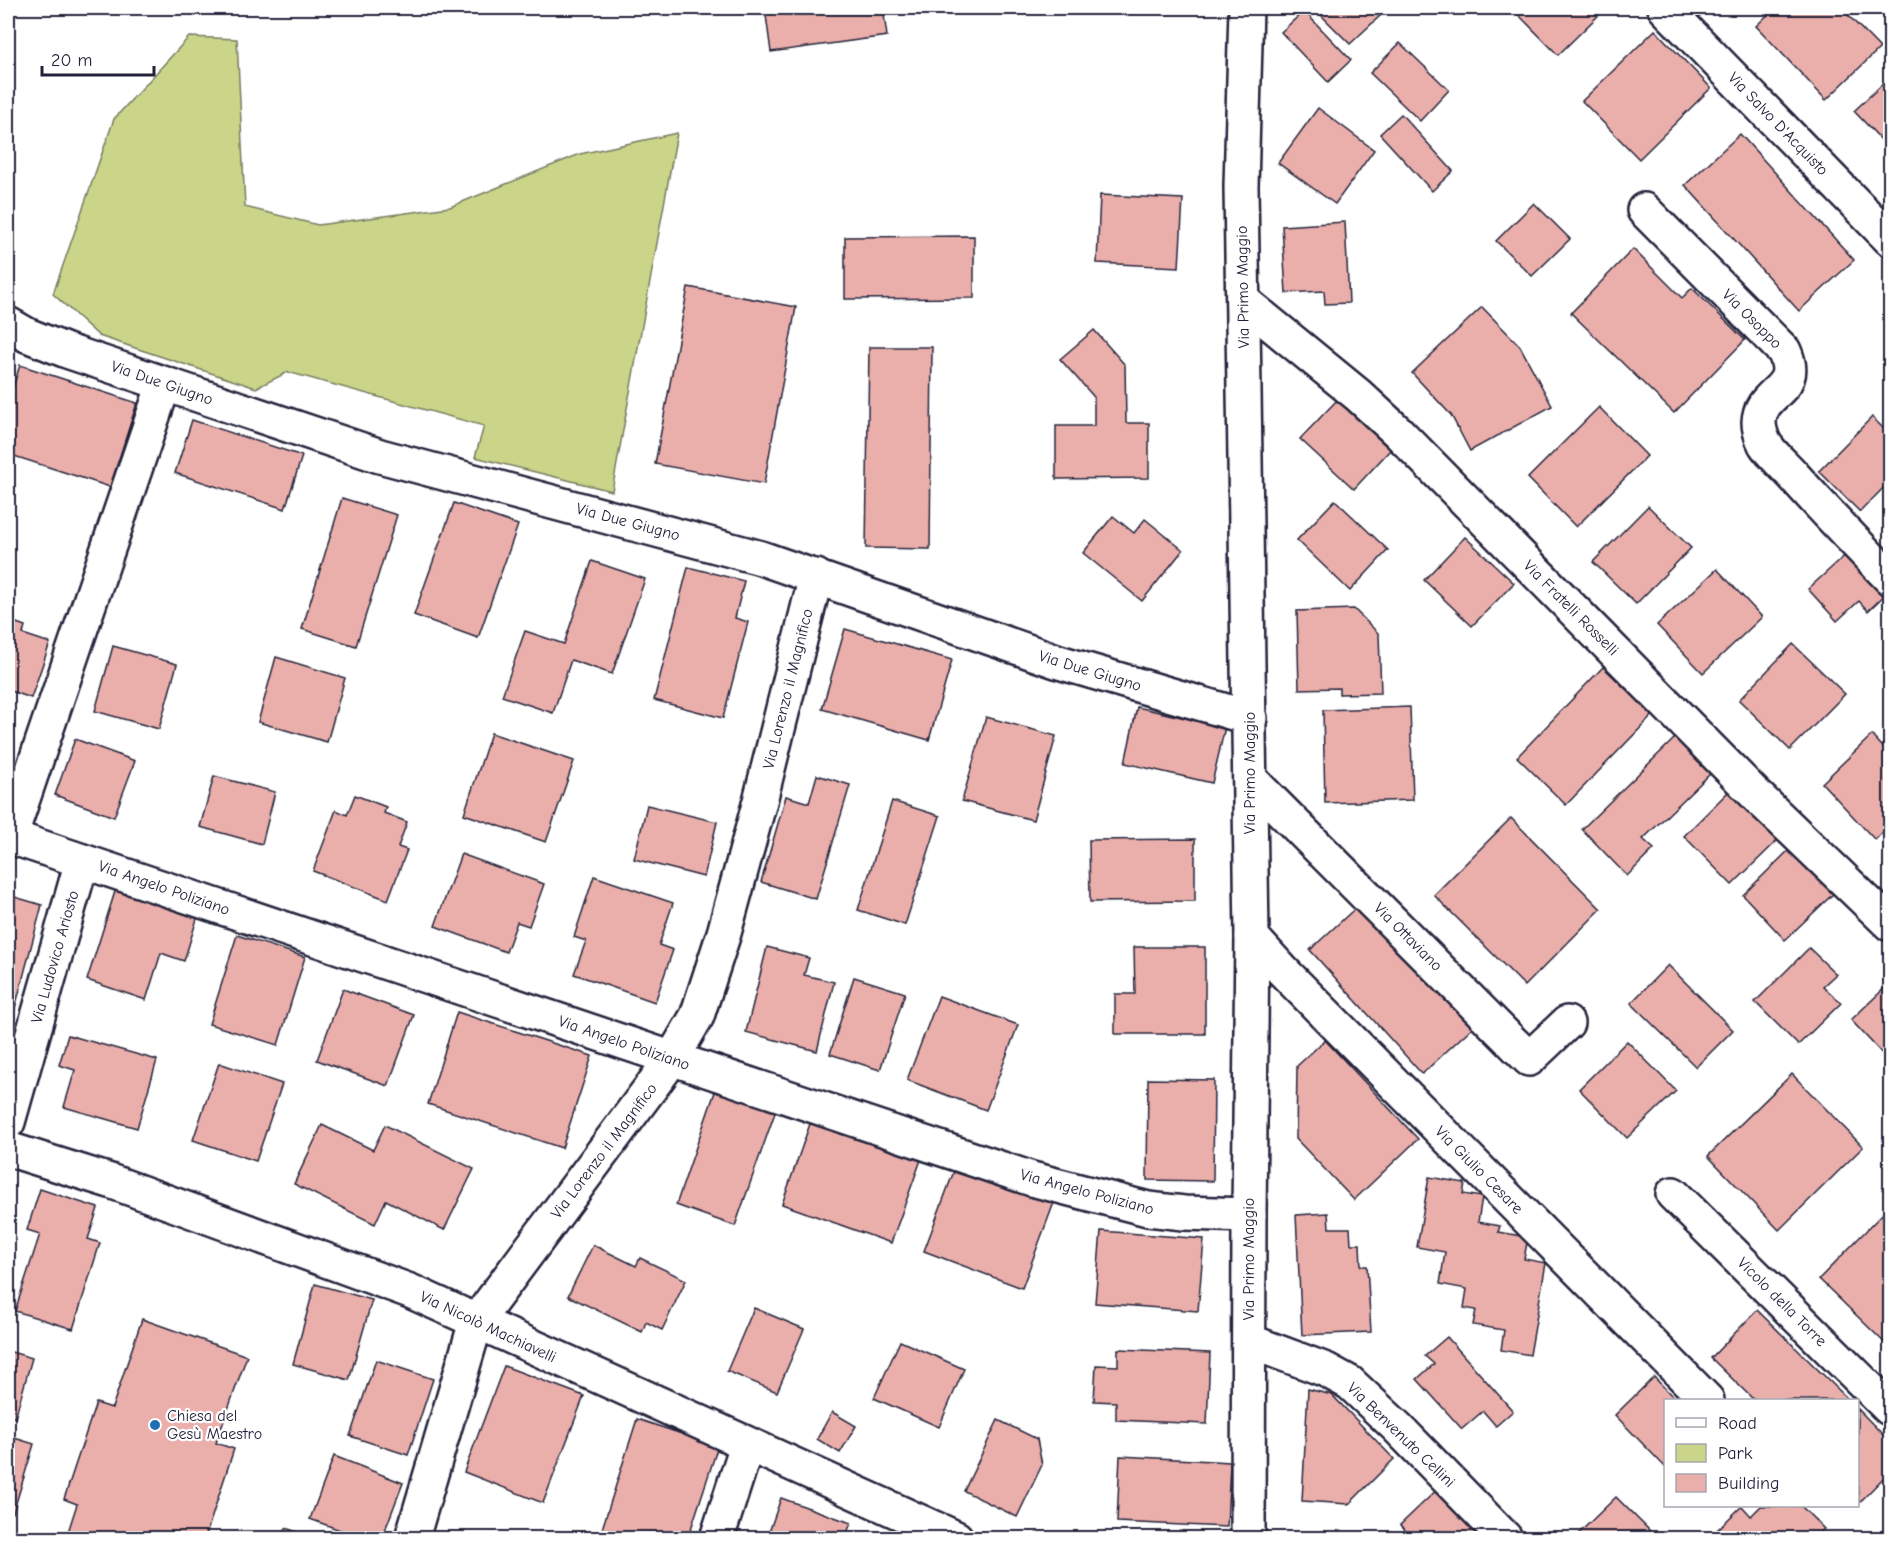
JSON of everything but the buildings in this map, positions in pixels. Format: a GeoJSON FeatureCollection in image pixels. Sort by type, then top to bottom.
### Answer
{"type":"FeatureCollection","features":[{"type":"Feature","properties":{"kind":"street","name":"Via Primo Maggio"},"geometry":{"type":"LineString","coordinates":[[1246,8],[1241,186],[1252,937],[1248,1539]]}},
{"type":"Feature","properties":{"kind":"street","name":"Via Salvo D'Acquisto"},"geometry":{"type":"LineString","coordinates":[[1665,8],[1890,239]]}},
{"type":"Feature","properties":{"kind":"street","name":"Via Osoppo"},"geometry":{"type":"LineString","coordinates":[[1644,210],[1784,351],[1790,365],[1788,380],[1765,405],[1759,422],[1766,444],[1813,498],[1890,578]]}},
{"type":"Feature","properties":{"kind":"street","name":"Via Fratelli Rosselli"},"geometry":{"type":"LineString","coordinates":[[1243,302],[1358,396],[1398,432],[1756,795],[1890,924]]}},
{"type":"Feature","properties":{"kind":"street","name":"Via Due Giugno"},"geometry":{"type":"LineString","coordinates":[[8,324],[27,335],[67,351],[380,456],[731,549],[816,576],[1059,662],[1250,718]]}},
{"type":"Feature","properties":{"kind":"street"},"geometry":{"type":"LineString","coordinates":[[9,836],[164,384]]}},
{"type":"Feature","properties":{"kind":"street","name":"Via Lorenzo il Magnifico"},"geometry":{"type":"LineString","coordinates":[[412,1539],[476,1322],[672,1059],[697,1016],[760,801],[816,576]]}},
{"type":"Feature","properties":{"kind":"street","name":"Via Ottaviano"},"geometry":{"type":"LineString","coordinates":[[1250,779],[1529,1059],[1567,1023]]}},
{"type":"Feature","properties":{"kind":"street","name":"Via Angelo Poliziano"},"geometry":{"type":"LineString","coordinates":[[9,836],[1032,1179],[1159,1211],[1249,1215]]}},
{"type":"Feature","properties":{"kind":"street","name":"Via Ludovico Ariosto"},"geometry":{"type":"LineString","coordinates":[[8,1122],[82,861]]}},
{"type":"Feature","properties":{"kind":"street","name":"Via Giulio Cesare"},"geometry":{"type":"LineString","coordinates":[[1252,937],[1705,1399]]}},
{"type":"Feature","properties":{"kind":"street","name":"Via Nicolò Machiavelli"},"geometry":{"type":"LineString","coordinates":[[8,1149],[110,1181],[410,1291],[956,1539]]}},
{"type":"Feature","properties":{"kind":"street","name":"Vicolo della Torre"},"geometry":{"type":"LineString","coordinates":[[1673,1194],[1888,1408],[1890,1406]]}},
{"type":"Feature","properties":{"kind":"street","name":"Via Benvenuto Cellini"},"geometry":{"type":"LineString","coordinates":[[1249,1341],[1326,1370],[1350,1383],[1397,1427],[1505,1539]]}},
{"type":"Feature","properties":{"kind":"street"},"geometry":{"type":"LineString","coordinates":[[717,1539],[747,1445]]}},
{"type":"Feature","properties":{"kind":"green space"},"geometry":{"type":"Polygon","coordinates":[[[189,37],[237,39],[245,207],[318,225],[450,207],[580,154],[677,133],[612,491],[475,457],[484,426],[288,372],[256,388],[99,336],[53,294],[114,119],[189,37]]]}},
{"type":"Feature","properties":{"kind":"place","name":"Chiesa del Gesù Maestro"},"geometry":{"type":"Point","coordinates":[155,1425]}}]}
